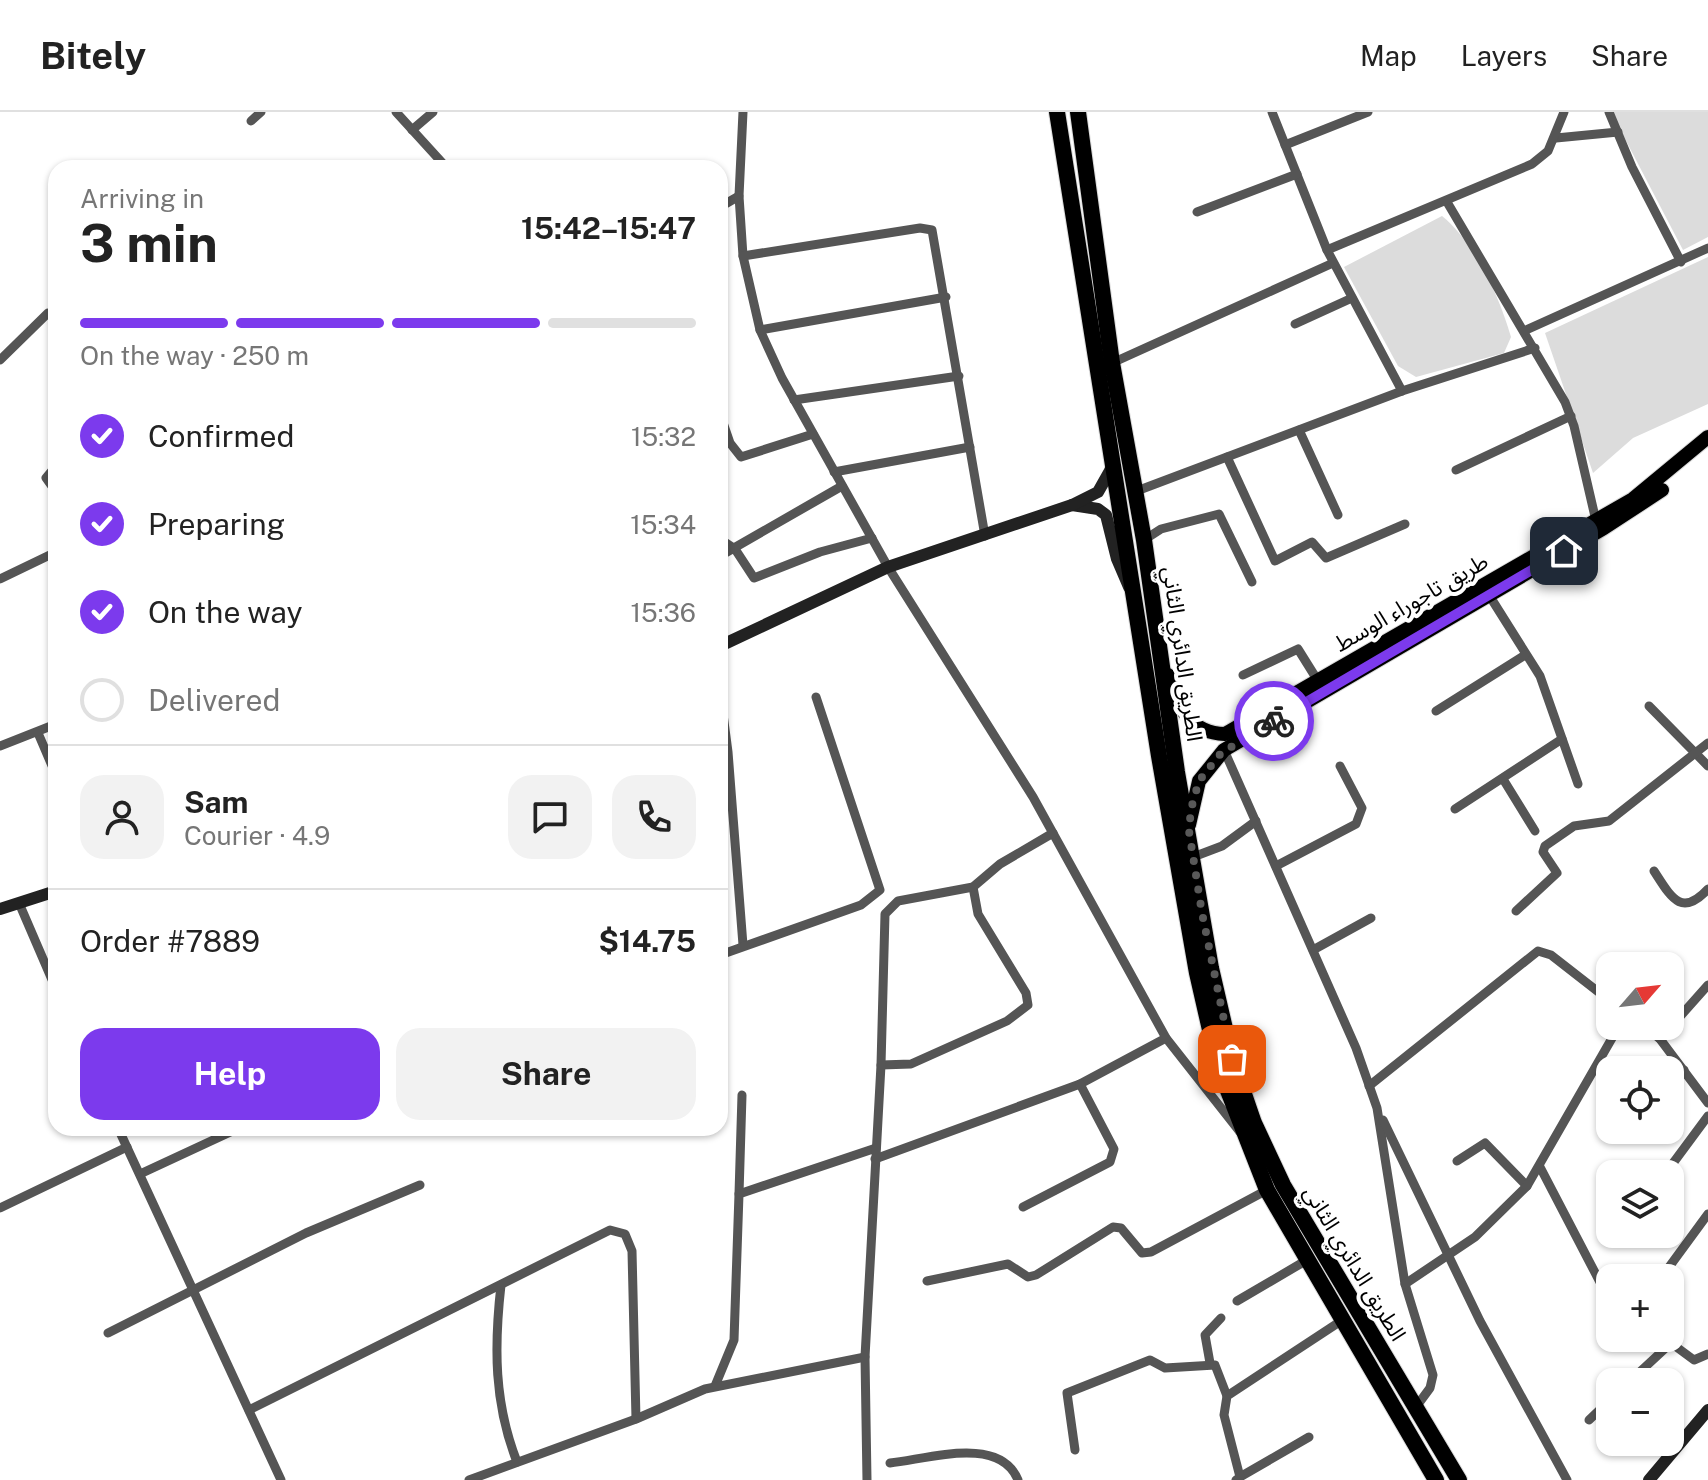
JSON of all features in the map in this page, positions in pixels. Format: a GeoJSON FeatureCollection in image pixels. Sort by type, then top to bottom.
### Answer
{"type":"FeatureCollection","features":[{"type":"Feature","properties":{"kind":"highway"},"geometry":{"type":"LineString","coordinates":[[1057,117],[1078,116]]}},
{"type":"Feature","properties":{"kind":"highway","name":"الطريق الدائري الثاني"},"geometry":{"type":"LineString","coordinates":[[1078,116],[1112,363],[1144,540],[1159,652],[1219,1008],[1232,1059],[1254,1123],[1283,1185],[1459,1480]]}},
{"type":"Feature","properties":{"kind":"highway","name":"الطريق الدائري الثاني"},"geometry":{"type":"LineString","coordinates":[[1057,117],[1111,469],[1197,973],[1218,1065],[1267,1190],[1436,1480]]}},
{"type":"Feature","properties":{"kind":"main road","name":"طريق تاجوراء الوسط"},"geometry":{"type":"LineString","coordinates":[[1189,831],[1194,794],[1208,767],[1224,750],[1489,595],[1654,485],[1708,437]]}},
{"type":"Feature","properties":{"kind":"main road","name":"طريق تاجوراء الوسط"},"geometry":{"type":"LineString","coordinates":[[1159,652],[1186,717],[1198,729],[1225,734],[1639,507],[1708,450]]}},
{"type":"Feature","properties":{"kind":"main road"},"geometry":{"type":"LineString","coordinates":[[728,642],[888,567],[1072,505],[1098,492],[1111,469]]}},
{"type":"Feature","properties":{"kind":"main road"},"geometry":{"type":"LineString","coordinates":[[1072,505],[1098,509],[1106,515],[1120,568],[1133,597]]}},
{"type":"Feature","properties":{"kind":"main road"},"geometry":{"type":"LineString","coordinates":[[0,909],[48,894]]}},
{"type":"Feature","properties":{"kind":"main road"},"geometry":{"type":"LineString","coordinates":[[1649,1480],[1708,1410]]}},
{"type":"Feature","properties":{"kind":"street"},"geometry":{"type":"LineString","coordinates":[[251,121],[261,112]]}},
{"type":"Feature","properties":{"kind":"street"},"geometry":{"type":"LineString","coordinates":[[396,112],[440,160]]}},
{"type":"Feature","properties":{"kind":"street"},"geometry":{"type":"LineString","coordinates":[[412,130],[433,112]]}},
{"type":"Feature","properties":{"kind":"street"},"geometry":{"type":"LineString","coordinates":[[743,112],[739,196],[743,256],[760,330],[794,400],[888,567],[1053,833],[1166,1038],[1213,1102],[1244,1136]]}},
{"type":"Feature","properties":{"kind":"street"},"geometry":{"type":"LineString","coordinates":[[1272,112],[1333,263],[1402,391]]}},
{"type":"Feature","properties":{"kind":"street"},"geometry":{"type":"LineString","coordinates":[[1285,145],[1368,112]]}},
{"type":"Feature","properties":{"kind":"street"},"geometry":{"type":"LineString","coordinates":[[1327,250],[1532,164],[1548,151],[1556,138],[1564,112]]}},
{"type":"Feature","properties":{"kind":"street"},"geometry":{"type":"LineString","coordinates":[[1609,112],[1632,167],[1681,262]]}},
{"type":"Feature","properties":{"kind":"street"},"geometry":{"type":"LineString","coordinates":[[1556,138],[1618,132]]}},
{"type":"Feature","properties":{"kind":"street"},"geometry":{"type":"LineString","coordinates":[[1197,212],[1297,174]]}},
{"type":"Feature","properties":{"kind":"street"},"geometry":{"type":"LineString","coordinates":[[728,202],[739,196]]}},
{"type":"Feature","properties":{"kind":"street"},"geometry":{"type":"LineString","coordinates":[[1447,202],[1535,348],[1571,416],[1596,521]]}},
{"type":"Feature","properties":{"kind":"street"},"geometry":{"type":"LineString","coordinates":[[743,256],[927,229],[935,235],[985,536]]}},
{"type":"Feature","properties":{"kind":"street"},"geometry":{"type":"LineString","coordinates":[[1524,331],[1708,248]]}},
{"type":"Feature","properties":{"kind":"street"},"geometry":{"type":"LineString","coordinates":[[1112,363],[1333,263]]}},
{"type":"Feature","properties":{"kind":"street"},"geometry":{"type":"LineString","coordinates":[[760,330],[946,297]]}},
{"type":"Feature","properties":{"kind":"street"},"geometry":{"type":"LineString","coordinates":[[1295,324],[1352,298]]}},
{"type":"Feature","properties":{"kind":"street"},"geometry":{"type":"LineString","coordinates":[[0,360],[48,313]]}},
{"type":"Feature","properties":{"kind":"street"},"geometry":{"type":"LineString","coordinates":[[1134,492],[1402,391],[1535,348]]}},
{"type":"Feature","properties":{"kind":"street"},"geometry":{"type":"LineString","coordinates":[[794,400],[959,376]]}},
{"type":"Feature","properties":{"kind":"street"},"geometry":{"type":"LineString","coordinates":[[1456,470],[1571,416]]}},
{"type":"Feature","properties":{"kind":"street"},"geometry":{"type":"LineString","coordinates":[[1299,430],[1338,515]]}},
{"type":"Feature","properties":{"kind":"street"},"geometry":{"type":"LineString","coordinates":[[728,437],[741,457],[813,434]]}},
{"type":"Feature","properties":{"kind":"street"},"geometry":{"type":"LineString","coordinates":[[834,472],[970,447]]}},
{"type":"Feature","properties":{"kind":"street"},"geometry":{"type":"LineString","coordinates":[[1227,457],[1275,561],[1309,543],[1315,543],[1326,558],[1405,524]]}},
{"type":"Feature","properties":{"kind":"street"},"geometry":{"type":"LineString","coordinates":[[728,552],[842,486]]}},
{"type":"Feature","properties":{"kind":"street"},"geometry":{"type":"LineString","coordinates":[[1144,540],[1161,529],[1219,514],[1252,582]]}},
{"type":"Feature","properties":{"kind":"street"},"geometry":{"type":"LineString","coordinates":[[728,544],[735,549],[754,578],[820,552],[872,538]]}},
{"type":"Feature","properties":{"kind":"street"},"geometry":{"type":"LineString","coordinates":[[0,579],[48,556]]}},
{"type":"Feature","properties":{"kind":"street"},"geometry":{"type":"LineString","coordinates":[[1489,595],[1550,699],[1578,784]]}},
{"type":"Feature","properties":{"kind":"street"},"geometry":{"type":"LineString","coordinates":[[1243,675],[1298,649],[1318,681]]}},
{"type":"Feature","properties":{"kind":"street"},"geometry":{"type":"LineString","coordinates":[[1436,711],[1525,655]]}},
{"type":"Feature","properties":{"kind":"street"},"geometry":{"type":"LineString","coordinates":[[728,952],[861,905],[880,890],[816,697]]}},
{"type":"Feature","properties":{"kind":"street"},"geometry":{"type":"LineString","coordinates":[[1649,706],[1708,766]]}},
{"type":"Feature","properties":{"kind":"street"},"geometry":{"type":"LineString","coordinates":[[0,746],[48,728]]}},
{"type":"Feature","properties":{"kind":"street"},"geometry":{"type":"LineString","coordinates":[[38,733],[48,756]]}},
{"type":"Feature","properties":{"kind":"street"},"geometry":{"type":"LineString","coordinates":[[1455,809],[1562,739]]}},
{"type":"Feature","properties":{"kind":"street"},"geometry":{"type":"LineString","coordinates":[[1516,911],[1557,873],[1543,852],[1545,846],[1574,826],[1609,821],[1708,743]]}},
{"type":"Feature","properties":{"kind":"street"},"geometry":{"type":"LineString","coordinates":[[1224,750],[1313,950],[1377,1108],[1448,1256],[1567,1480]]}},
{"type":"Feature","properties":{"kind":"street"},"geometry":{"type":"LineString","coordinates":[[728,758],[743,945]]}},
{"type":"Feature","properties":{"kind":"street"},"geometry":{"type":"LineString","coordinates":[[1276,866],[1356,824],[1362,808],[1340,766]]}},
{"type":"Feature","properties":{"kind":"street"},"geometry":{"type":"LineString","coordinates":[[1503,779],[1535,831]]}},
{"type":"Feature","properties":{"kind":"street"},"geometry":{"type":"LineString","coordinates":[[1193,857],[1222,846],[1256,821]]}},
{"type":"Feature","properties":{"kind":"street"},"geometry":{"type":"LineString","coordinates":[[867,1480],[865,1357],[881,1065],[885,914],[898,901],[973,887],[1000,864],[1053,833]]}},
{"type":"Feature","properties":{"kind":"street"},"geometry":{"type":"LineString","coordinates":[[1654,871],[1678,902],[1686,905],[1695,903],[1708,889]]}},
{"type":"Feature","properties":{"kind":"street"},"geometry":{"type":"LineString","coordinates":[[881,1065],[911,1064],[1007,1021],[1028,1005],[1026,993],[978,914],[973,887]]}},
{"type":"Feature","properties":{"kind":"street"},"geometry":{"type":"LineString","coordinates":[[19,903],[48,970]]}},
{"type":"Feature","properties":{"kind":"street"},"geometry":{"type":"LineString","coordinates":[[1313,950],[1371,918]]}},
{"type":"Feature","properties":{"kind":"street"},"geometry":{"type":"LineString","coordinates":[[1369,1086],[1538,951],[1551,955],[1596,990]]}},
{"type":"Feature","properties":{"kind":"street"},"geometry":{"type":"LineString","coordinates":[[1684,1012],[1708,985]]}},
{"type":"Feature","properties":{"kind":"street"},"geometry":{"type":"LineString","coordinates":[[739,1194],[876,1154],[1080,1084],[1166,1038]]}},
{"type":"Feature","properties":{"kind":"street"},"geometry":{"type":"LineString","coordinates":[[1405,1284],[1448,1256],[1527,1186],[1611,1040]]}},
{"type":"Feature","properties":{"kind":"street"},"geometry":{"type":"LineString","coordinates":[[1661,1040],[1673,1056]]}},
{"type":"Feature","properties":{"kind":"street"},"geometry":{"type":"LineString","coordinates":[[1684,1070],[1708,1103]]}},
{"type":"Feature","properties":{"kind":"street"},"geometry":{"type":"LineString","coordinates":[[1023,1207],[1110,1162],[1114,1149],[1080,1084]]}},
{"type":"Feature","properties":{"kind":"street"},"geometry":{"type":"LineString","coordinates":[[715,1386],[734,1340],[742,1095]]}},
{"type":"Feature","properties":{"kind":"street"},"geometry":{"type":"LineString","coordinates":[[1377,1108],[1405,1284],[1433,1375],[1430,1388],[1416,1407]]}},
{"type":"Feature","properties":{"kind":"street"},"geometry":{"type":"LineString","coordinates":[[1675,1160],[1708,1116]]}},
{"type":"Feature","properties":{"kind":"street"},"geometry":{"type":"LineString","coordinates":[[122,1136],[281,1480]]}},
{"type":"Feature","properties":{"kind":"street"},"geometry":{"type":"LineString","coordinates":[[140,1174],[222,1136]]}},
{"type":"Feature","properties":{"kind":"street"},"geometry":{"type":"LineString","coordinates":[[1457,1161],[1485,1143],[1527,1186]]}},
{"type":"Feature","properties":{"kind":"street"},"geometry":{"type":"LineString","coordinates":[[0,1208],[127,1147]]}},
{"type":"Feature","properties":{"kind":"street"},"geometry":{"type":"LineString","coordinates":[[1540,1167],[1596,1274]]}},
{"type":"Feature","properties":{"kind":"street"},"geometry":{"type":"LineString","coordinates":[[108,1333],[192,1288],[420,1185]]}},
{"type":"Feature","properties":{"kind":"street"},"geometry":{"type":"LineString","coordinates":[[927,1281],[1008,1264],[1028,1277],[1036,1275],[1113,1227],[1121,1228],[1142,1253],[1151,1252],[1267,1190]]}},
{"type":"Feature","properties":{"kind":"street"},"geometry":{"type":"LineString","coordinates":[[1671,1264],[1708,1214]]}},
{"type":"Feature","properties":{"kind":"street"},"geometry":{"type":"LineString","coordinates":[[249,1410],[610,1230],[625,1234],[632,1251],[636,1419]]}},
{"type":"Feature","properties":{"kind":"street"},"geometry":{"type":"LineString","coordinates":[[1237,1301],[1307,1260]]}},
{"type":"Feature","properties":{"kind":"street"},"geometry":{"type":"LineString","coordinates":[[501,1285],[497,1383],[505,1431],[517,1462]]}},
{"type":"Feature","properties":{"kind":"street"},"geometry":{"type":"LineString","coordinates":[[1221,1318],[1205,1335],[1210,1363],[1218,1370],[1227,1396],[1224,1415],[1238,1478],[1309,1437]]}},
{"type":"Feature","properties":{"kind":"street"},"geometry":{"type":"LineString","coordinates":[[1227,1396],[1341,1321]]}},
{"type":"Feature","properties":{"kind":"street"},"geometry":{"type":"LineString","coordinates":[[1644,1368],[1671,1343],[1694,1360],[1708,1354]]}},
{"type":"Feature","properties":{"kind":"street"},"geometry":{"type":"LineString","coordinates":[[469,1480],[636,1419],[715,1386],[865,1357]]}},
{"type":"Feature","properties":{"kind":"street"},"geometry":{"type":"LineString","coordinates":[[1075,1450],[1066,1397],[1070,1390],[1150,1360],[1165,1368],[1210,1363]]}},
{"type":"Feature","properties":{"kind":"street"},"geometry":{"type":"LineString","coordinates":[[1589,1420],[1596,1413]]}},
{"type":"Feature","properties":{"kind":"street"},"geometry":{"type":"LineString","coordinates":[[890,1463],[983,1452],[1001,1457],[1018,1480]]}},
{"type":"Feature","properties":{"kind":"shaded area"},"geometry":{"type":"Polygon","coordinates":[[[1611,112],[1708,112],[1708,237],[1683,250],[1611,112]]]}},
{"type":"Feature","properties":{"kind":"shaded area"},"geometry":{"type":"Polygon","coordinates":[[[1442,216],[1476,256],[1500,305],[1511,337],[1504,353],[1416,377],[1398,366],[1344,267],[1442,216]]]}},
{"type":"Feature","properties":{"kind":"shaded area"},"geometry":{"type":"Polygon","coordinates":[[[1708,257],[1708,404],[1633,438],[1593,473],[1545,333],[1708,257]]]}},
{"type":"Feature","properties":{"kind":"way so far"},"geometry":{"type":"LineString","coordinates":[[1232,1059],[1211,968],[1189,831],[1191,809],[1199,781],[1221,753],[1274,721]]}},
{"type":"Feature","properties":{"kind":"route"},"geometry":{"type":"LineString","coordinates":[[1274,721],[1564,551]]}}]}
